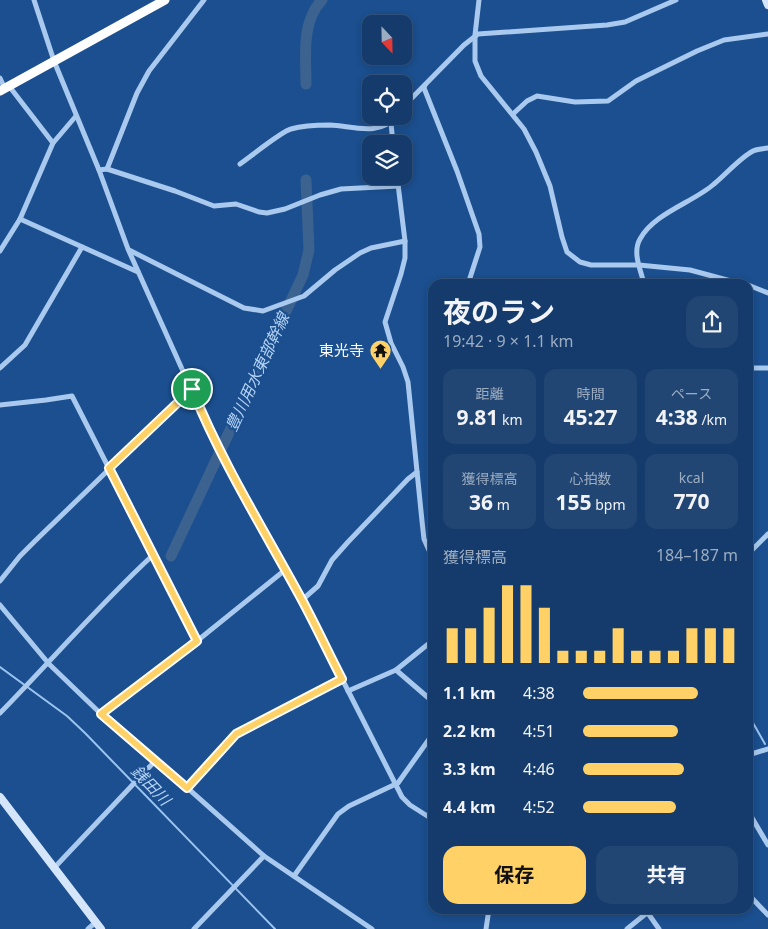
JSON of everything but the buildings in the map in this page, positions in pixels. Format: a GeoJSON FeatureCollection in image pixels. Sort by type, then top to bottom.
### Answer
{"type":"FeatureCollection","features":[{"type":"Feature","properties":{"kind":"highway"},"geometry":{"type":"LineString","coordinates":[[5,89],[154,3],[165,0]]}},
{"type":"Feature","properties":{"kind":"street"},"geometry":{"type":"LineString","coordinates":[[34,0],[54,61],[99,170],[128,249],[209,429],[302,600],[402,797],[410,805],[428,816]]}},
{"type":"Feature","properties":{"kind":"street"},"geometry":{"type":"LineString","coordinates":[[107,169],[137,93],[149,71],[204,0]]}},
{"type":"Feature","properties":{"kind":"street"},"geometry":{"type":"LineString","coordinates":[[479,0],[475,35],[475,61],[481,76],[524,129],[536,152],[550,186],[562,237],[568,252],[580,262],[591,265],[690,270],[716,279]]}},
{"type":"Feature","properties":{"kind":"street"},"geometry":{"type":"LineString","coordinates":[[412,98],[475,35],[625,22],[676,0]]}},
{"type":"Feature","properties":{"kind":"street"},"geometry":{"type":"LineString","coordinates":[[766,0],[768,5]]}},
{"type":"Feature","properties":{"kind":"street"},"geometry":{"type":"LineString","coordinates":[[512,114],[527,101],[537,96],[575,102],[608,101],[636,81],[697,51],[724,40],[768,34]]}},
{"type":"Feature","properties":{"kind":"street"},"geometry":{"type":"LineString","coordinates":[[0,78],[5,89],[52,143]]}},
{"type":"Feature","properties":{"kind":"street"},"geometry":{"type":"LineString","coordinates":[[425,85],[424,88],[457,171],[479,234],[480,247],[470,279]]}},
{"type":"Feature","properties":{"kind":"street"},"geometry":{"type":"LineString","coordinates":[[0,251],[20,219],[52,143],[76,116]]}},
{"type":"Feature","properties":{"kind":"street"},"geometry":{"type":"LineString","coordinates":[[240,164],[290,129],[330,125],[367,130],[383,125]]}},
{"type":"Feature","properties":{"kind":"street"},"geometry":{"type":"LineString","coordinates":[[643,279],[637,258],[637,248],[640,239],[649,228],[673,209],[713,185],[753,151],[768,148]]}},
{"type":"Feature","properties":{"kind":"street"},"geometry":{"type":"LineString","coordinates":[[99,170],[107,169],[214,206],[236,204],[267,213],[341,189],[398,186],[405,241],[405,258],[385,322],[391,344],[403,367],[408,382],[424,539],[428,548]]}},
{"type":"Feature","properties":{"kind":"street"},"geometry":{"type":"LineString","coordinates":[[20,219],[139,272]]}},
{"type":"Feature","properties":{"kind":"street"},"geometry":{"type":"LineString","coordinates":[[128,249],[244,308],[263,311],[304,296],[335,270],[360,253],[371,248],[405,241]]}},
{"type":"Feature","properties":{"kind":"street"},"geometry":{"type":"LineString","coordinates":[[0,368],[25,345],[82,247]]}},
{"type":"Feature","properties":{"kind":"street"},"geometry":{"type":"LineString","coordinates":[[753,287],[768,293]]}},
{"type":"Feature","properties":{"kind":"street"},"geometry":{"type":"LineString","coordinates":[[753,368],[768,368]]}},
{"type":"Feature","properties":{"kind":"street"},"geometry":{"type":"LineString","coordinates":[[0,581],[20,556],[192,389]]}},
{"type":"Feature","properties":{"kind":"street"},"geometry":{"type":"LineString","coordinates":[[0,405],[72,396],[197,641]]}},
{"type":"Feature","properties":{"kind":"street"},"geometry":{"type":"LineString","coordinates":[[302,600],[318,586],[332,560],[348,542],[417,472]]}},
{"type":"Feature","properties":{"kind":"street"},"geometry":{"type":"LineString","coordinates":[[753,549],[768,534]]}},
{"type":"Feature","properties":{"kind":"street"},"geometry":{"type":"LineString","coordinates":[[0,713],[48,664],[96,610],[153,555]]}},
{"type":"Feature","properties":{"kind":"street"},"geometry":{"type":"LineString","coordinates":[[101,714],[197,641],[285,570]]}},
{"type":"Feature","properties":{"kind":"street"},"geometry":{"type":"LineString","coordinates":[[0,606],[48,664],[101,714],[264,856],[372,929]]}},
{"type":"Feature","properties":{"kind":"street"},"geometry":{"type":"LineString","coordinates":[[348,691],[396,670],[428,644]]}},
{"type":"Feature","properties":{"kind":"street"},"geometry":{"type":"LineString","coordinates":[[396,670],[428,698]]}},
{"type":"Feature","properties":{"kind":"street"},"geometry":{"type":"LineString","coordinates":[[187,788],[236,734],[342,679]]}},
{"type":"Feature","properties":{"kind":"street"},"geometry":{"type":"LineString","coordinates":[[294,876],[343,810],[396,784],[428,740]]}},
{"type":"Feature","properties":{"kind":"street"},"geometry":{"type":"LineString","coordinates":[[753,754],[768,749]]}},
{"type":"Feature","properties":{"kind":"street"},"geometry":{"type":"LineString","coordinates":[[54,867],[156,760]]}},
{"type":"Feature","properties":{"kind":"street"},"geometry":{"type":"LineString","coordinates":[[0,797],[99,926],[88,929]]}},
{"type":"Feature","properties":{"kind":"street"},"geometry":{"type":"LineString","coordinates":[[753,820],[768,845]]}},
{"type":"Feature","properties":{"kind":"street"},"geometry":{"type":"LineString","coordinates":[[194,929],[264,856]]}},
{"type":"Feature","properties":{"kind":"street"},"geometry":{"type":"LineString","coordinates":[[753,899],[768,915]]}},
{"type":"Feature","properties":{"kind":"street"},"geometry":{"type":"LineString","coordinates":[[486,929],[488,914]]}},
{"type":"Feature","properties":{"kind":"street"},"geometry":{"type":"LineString","coordinates":[[628,929],[644,914]]}},
{"type":"Feature","properties":{"kind":"street"},"geometry":{"type":"LineString","coordinates":[[649,914],[659,929]]}},
{"type":"Feature","properties":{"kind":"waterway","name":"豊川用水東部幹線"},"geometry":{"type":"LineString","coordinates":[[306,84],[306,40],[308,29],[315,9],[322,0]]}},
{"type":"Feature","properties":{"kind":"waterway","name":"豊川用水東部幹線"},"geometry":{"type":"LineString","coordinates":[[171,556],[303,275],[309,250],[306,180]]}},
{"type":"Feature","properties":{"kind":"waterway","name":"銭田川"},"geometry":{"type":"LineString","coordinates":[[0,667],[67,716],[85,733],[275,929]]}},
{"type":"Feature","properties":{"kind":"waterway"},"geometry":{"type":"LineString","coordinates":[[753,723],[765,744]]}},
{"type":"Feature","properties":{"kind":"place","name":"東光寺"},"geometry":{"type":"Point","coordinates":[380,370]}},
{"type":"Feature","properties":{"kind":"route"},"geometry":{"type":"LineString","coordinates":[[192,389],[209,429],[258,523],[302,600],[342,679],[236,734],[187,788],[101,714],[197,641],[109,468],[192,389]]}}]}
